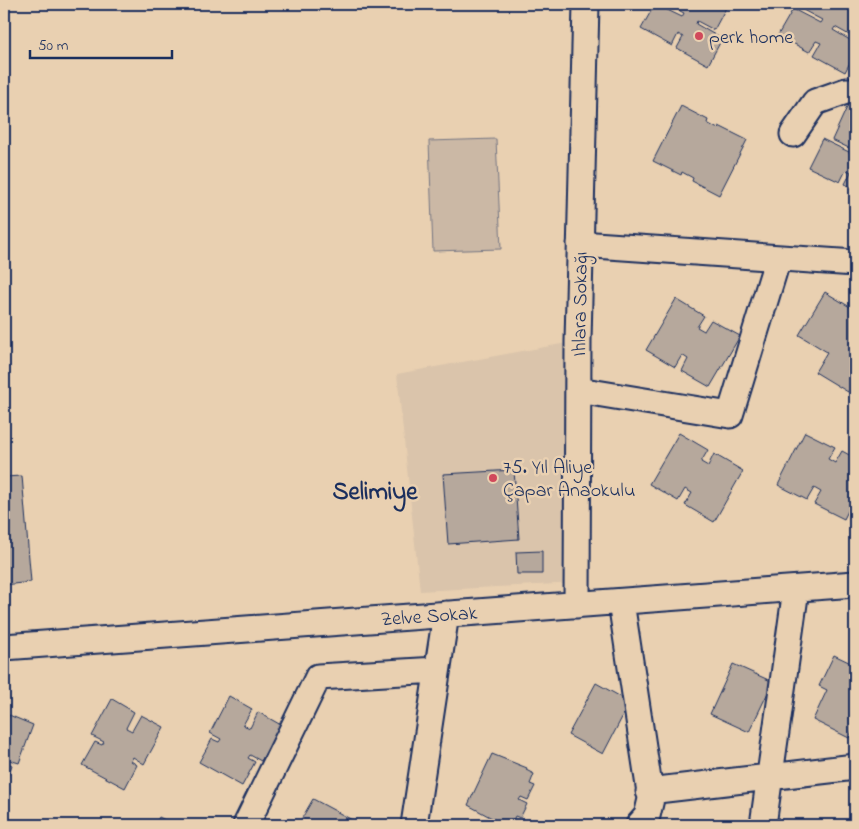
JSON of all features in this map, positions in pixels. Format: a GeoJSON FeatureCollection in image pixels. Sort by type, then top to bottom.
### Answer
{"type":"FeatureCollection","features":[{"type":"Feature","properties":{"kind":"street","name":"Ihlara Sokağı"},"geometry":{"type":"LineString","coordinates":[[577,605],[580,244],[586,4]]}},
{"type":"Feature","properties":{"kind":"street"},"geometry":{"type":"LineString","coordinates":[[793,134],[815,102],[846,91],[855,91]]}},
{"type":"Feature","properties":{"kind":"street"},"geometry":{"type":"LineString","coordinates":[[580,244],[855,263]]}},
{"type":"Feature","properties":{"kind":"street"},"geometry":{"type":"LineString","coordinates":[[578,390],[730,415],[778,258]]}},
{"type":"Feature","properties":{"kind":"street","name":"Zelve Sokak"},"geometry":{"type":"LineString","coordinates":[[4,647],[855,584]]}},
{"type":"Feature","properties":{"kind":"street"},"geometry":{"type":"LineString","coordinates":[[763,825],[796,589]]}},
{"type":"Feature","properties":{"kind":"street"},"geometry":{"type":"LineString","coordinates":[[621,602],[649,791],[650,808],[643,824]]}},
{"type":"Feature","properties":{"kind":"street"},"geometry":{"type":"LineString","coordinates":[[414,825],[446,614]]}},
{"type":"Feature","properties":{"kind":"street"},"geometry":{"type":"LineString","coordinates":[[246,825],[318,676],[438,670]]}},
{"type":"Feature","properties":{"kind":"street"},"geometry":{"type":"LineString","coordinates":[[649,791],[855,767]]}},
{"type":"Feature","properties":{"kind":"shaded area"},"geometry":{"type":"Polygon","coordinates":[[[496,139],[501,249],[433,251],[429,141],[496,139]]]}},
{"type":"Feature","properties":{"kind":"shaded area","name":"75. Yıl Aliye Çapar Anaokulu"},"geometry":{"type":"Polygon","coordinates":[[[578,341],[577,583],[420,591],[397,374],[578,341]]]}},
{"type":"Feature","properties":{"kind":"building","name":"perk home"},"geometry":{"type":"Polygon","coordinates":[[[655,4],[682,17],[684,13],[666,4],[728,4],[714,30],[697,21],[696,24],[722,39],[708,65],[677,48],[683,37],[678,34],[672,46],[641,29],[655,4]]]}},
{"type":"Feature","properties":{"kind":"building"},"geometry":{"type":"Polygon","coordinates":[[[806,4],[855,4],[855,29],[851,36],[835,27],[833,30],[855,43],[855,53],[845,72],[814,55],[821,43],[816,41],[809,52],[778,35],[793,9],[820,23],[822,20],[803,10],[806,4]]]}},
{"type":"Feature","properties":{"kind":"building"},"geometry":{"type":"Polygon","coordinates":[[[848,105],[855,108],[855,189],[845,184],[851,172],[846,170],[840,182],[808,167],[822,139],[849,152],[851,149],[832,140],[848,105]]]}},
{"type":"Feature","properties":{"kind":"building"},"geometry":{"type":"Polygon","coordinates":[[[681,106],[708,120],[707,123],[718,129],[719,126],[747,140],[719,195],[692,181],[693,178],[682,172],[681,175],[653,161],[681,106]]]}},
{"type":"Feature","properties":{"kind":"building"},"geometry":{"type":"Polygon","coordinates":[[[825,292],[855,310],[855,380],[848,392],[815,372],[827,352],[799,335],[825,292]]]}},
{"type":"Feature","properties":{"kind":"building"},"geometry":{"type":"Polygon","coordinates":[[[676,299],[704,316],[697,327],[704,331],[711,320],[740,336],[710,387],[682,371],[688,359],[682,355],[675,367],[646,350],[676,299]]]}},
{"type":"Feature","properties":{"kind":"building"},"geometry":{"type":"Polygon","coordinates":[[[805,432],[835,447],[828,459],[835,463],[842,451],[855,458],[855,497],[844,519],[814,504],[821,492],[814,488],[807,500],[778,485],[805,432]]]}},
{"type":"Feature","properties":{"kind":"building"},"geometry":{"type":"Polygon","coordinates":[[[679,433],[708,450],[701,462],[708,466],[714,454],[743,471],[714,522],[685,505],[692,493],[685,489],[678,501],[649,484],[679,433]]]}},
{"type":"Feature","properties":{"kind":"building"},"geometry":{"type":"Polygon","coordinates":[[[514,470],[519,539],[448,544],[443,474],[514,470]]]}},
{"type":"Feature","properties":{"kind":"building"},"geometry":{"type":"Polygon","coordinates":[[[22,476],[31,582],[4,585],[4,477],[22,476]]]}},
{"type":"Feature","properties":{"kind":"building"},"geometry":{"type":"Polygon","coordinates":[[[542,551],[542,574],[517,574],[516,552],[542,551]]]}},
{"type":"Feature","properties":{"kind":"building"},"geometry":{"type":"Polygon","coordinates":[[[834,655],[855,665],[855,725],[849,738],[813,720],[827,690],[819,686],[834,655]]]}},
{"type":"Feature","properties":{"kind":"building"},"geometry":{"type":"Polygon","coordinates":[[[733,664],[773,682],[749,732],[710,714],[733,664]]]}},
{"type":"Feature","properties":{"kind":"building"},"geometry":{"type":"Polygon","coordinates":[[[596,683],[630,702],[603,754],[568,735],[596,683]]]}},
{"type":"Feature","properties":{"kind":"building"},"geometry":{"type":"Polygon","coordinates":[[[229,696],[252,709],[243,725],[250,728],[258,712],[281,725],[261,761],[250,755],[248,758],[255,762],[242,786],[199,762],[212,739],[219,742],[221,739],[210,733],[229,696]]]}},
{"type":"Feature","properties":{"kind":"building"},"geometry":{"type":"Polygon","coordinates":[[[112,699],[134,712],[126,728],[132,731],[141,715],[164,727],[144,764],[133,757],[131,761],[137,765],[125,788],[82,765],[95,742],[102,745],[104,742],[92,736],[112,699]]]}},
{"type":"Feature","properties":{"kind":"building"},"geometry":{"type":"Polygon","coordinates":[[[9,715],[33,725],[19,763],[6,759],[5,762],[12,765],[4,788],[4,730],[9,715]]]}},
{"type":"Feature","properties":{"kind":"building"},"geometry":{"type":"Polygon","coordinates":[[[492,754],[527,768],[526,770],[534,774],[530,784],[535,786],[528,800],[521,797],[519,800],[527,804],[520,818],[515,816],[511,825],[502,821],[501,823],[468,805],[492,754]]]}},
{"type":"Feature","properties":{"kind":"building"},"geometry":{"type":"Polygon","coordinates":[[[313,799],[356,822],[354,825],[298,825],[313,799]]]}},
{"type":"Feature","properties":{"kind":"building"},"geometry":{"type":"Polygon","coordinates":[[[159,817],[175,825],[155,825],[159,817]]]}},
{"type":"Feature","properties":{"kind":"place","name":"perk home"},"geometry":{"type":"Point","coordinates":[699,36]}},
{"type":"Feature","properties":{"kind":"place","name":"75. Yıl Aliye Çapar Anaokulu"},"geometry":{"type":"Point","coordinates":[493,478]}},
{"type":"Feature","properties":{"kind":"district","name":"Selimiye"},"geometry":{"type":"Point","coordinates":[375,490]}}]}
